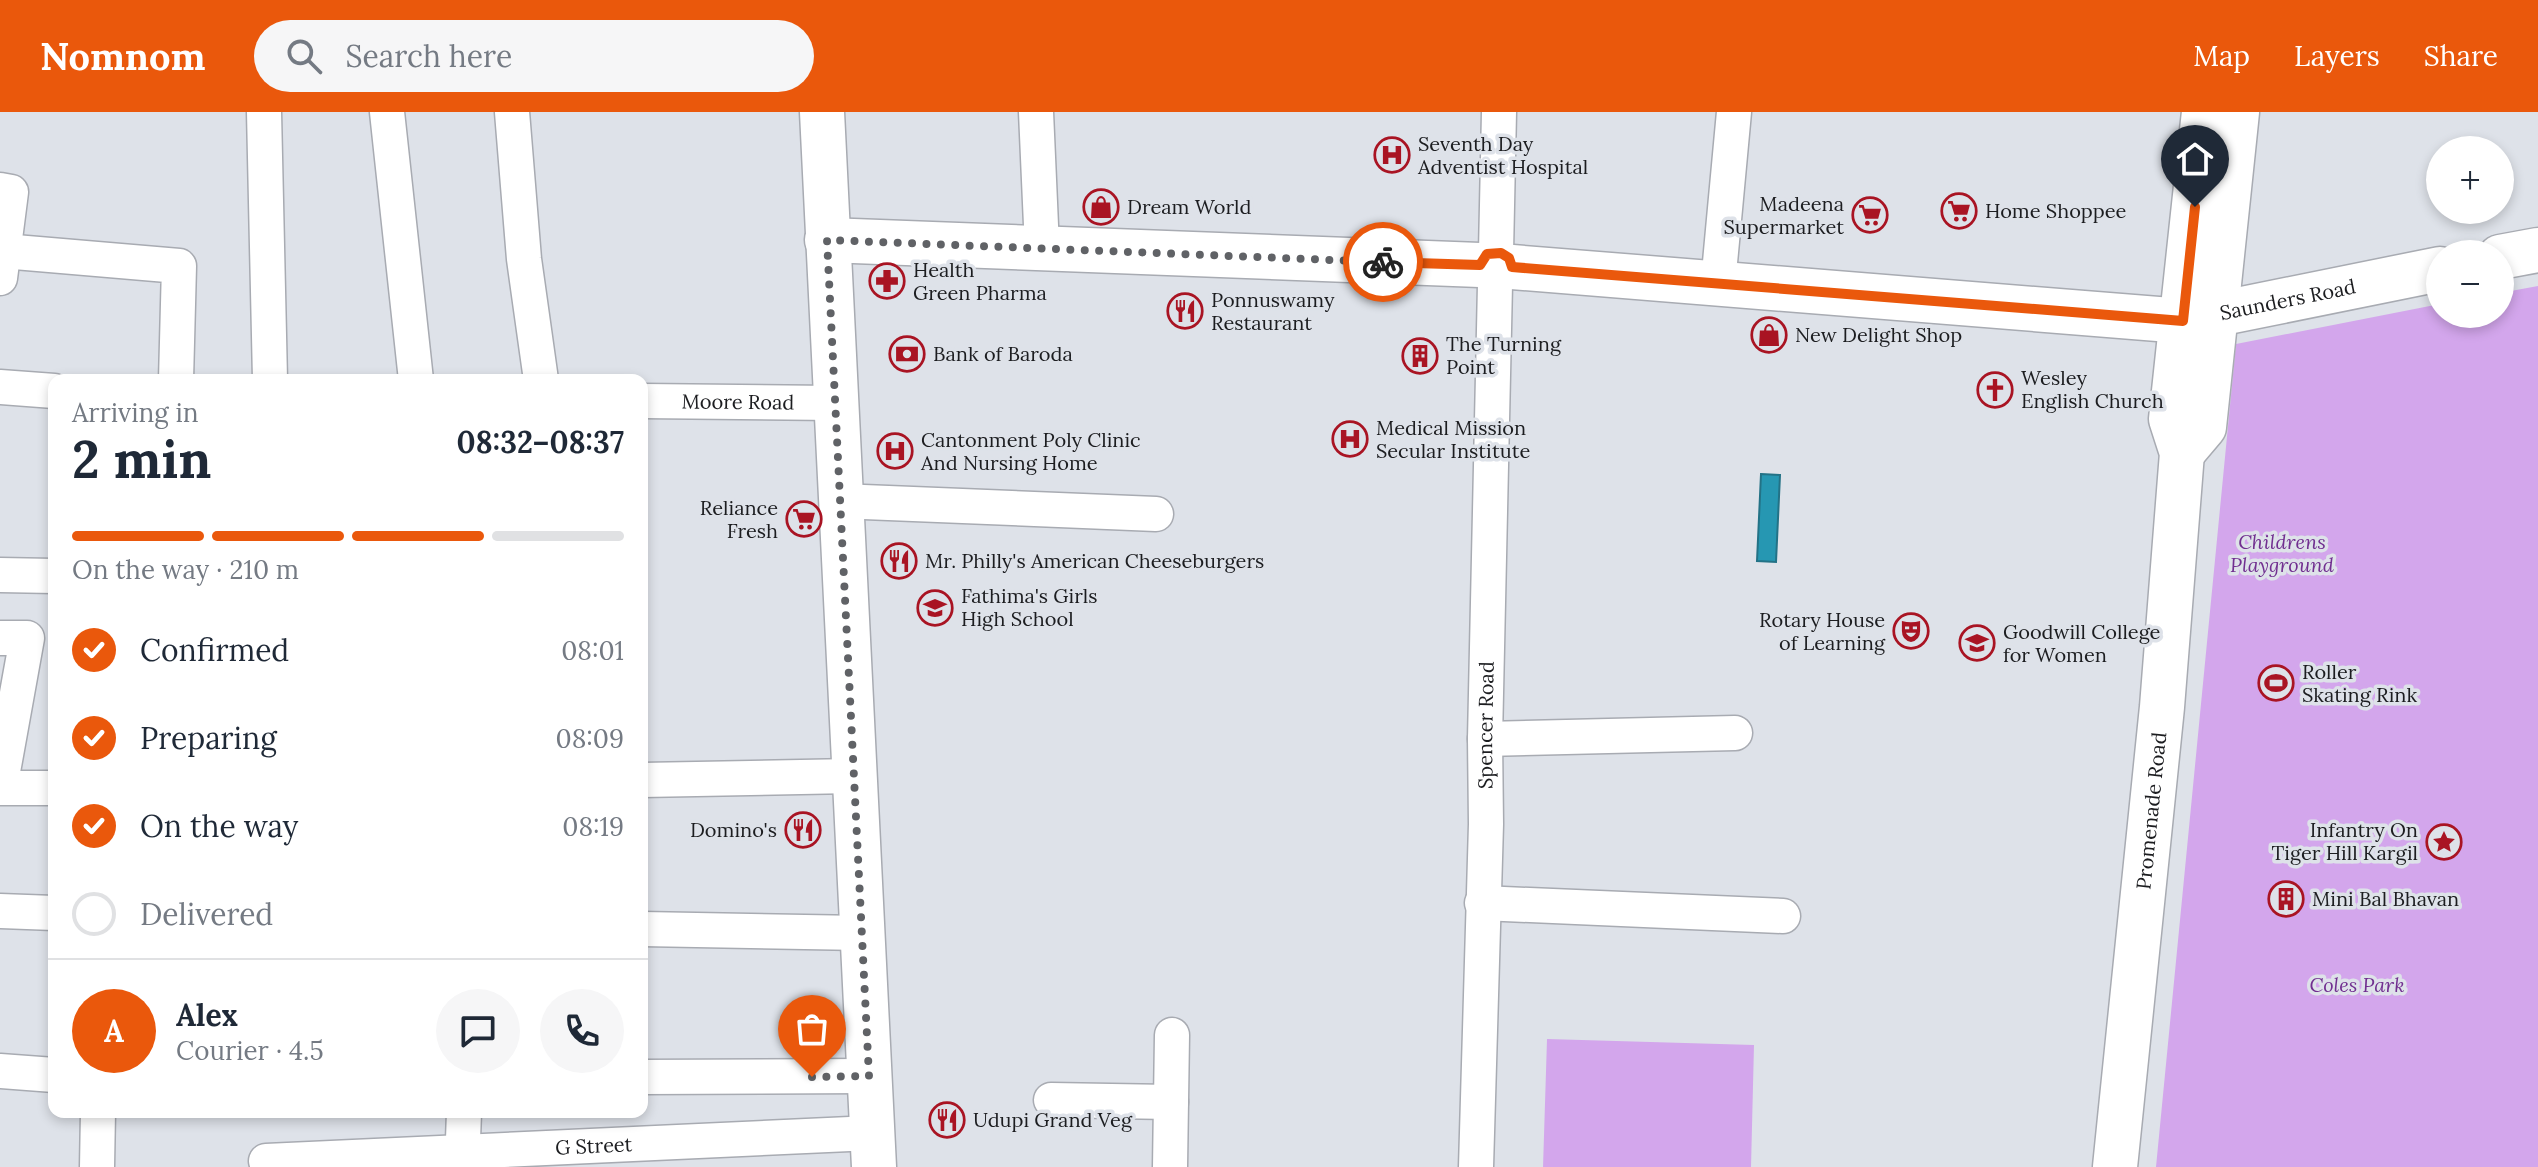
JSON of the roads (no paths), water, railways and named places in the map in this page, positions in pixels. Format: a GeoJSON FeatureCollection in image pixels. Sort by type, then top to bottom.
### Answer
{"type":"FeatureCollection","features":[{"type":"Feature","properties":{"kind":"street"},"geometry":{"type":"LineString","coordinates":[[264,112],[270,374]]}},
{"type":"Feature","properties":{"kind":"street"},"geometry":{"type":"LineString","coordinates":[[387,112],[415,374]]}},
{"type":"Feature","properties":{"kind":"street"},"geometry":{"type":"LineString","coordinates":[[512,112],[524,259],[540,374]]}},
{"type":"Feature","properties":{"kind":"street"},"geometry":{"type":"LineString","coordinates":[[822,112],[873,1150]]}},
{"type":"Feature","properties":{"kind":"street"},"geometry":{"type":"LineString","coordinates":[[1036,112],[1042,248]]}},
{"type":"Feature","properties":{"kind":"street","name":"Spencer Road"},"geometry":{"type":"LineString","coordinates":[[1476,1167],[1486,824],[1485,739],[1499,112]]}},
{"type":"Feature","properties":{"kind":"street"},"geometry":{"type":"LineString","coordinates":[[1718,284],[1734,112]]}},
{"type":"Feature","properties":{"kind":"street","name":"Promenade Road"},"geometry":{"type":"LineString","coordinates":[[2115,1167],[2162,707],[2182,453],[2204,427],[2200,317],[2204,112]]}},
{"type":"Feature","properties":{"kind":"street","name":"Promenade Road"},"geometry":{"type":"LineString","coordinates":[[2200,317],[2237,112]]}},
{"type":"Feature","properties":{"kind":"street"},"geometry":{"type":"LineString","coordinates":[[0,190],[11,192],[2,264],[179,266],[176,374]]}},
{"type":"Feature","properties":{"kind":"street","name":"Saunders Road"},"geometry":{"type":"LineString","coordinates":[[827,240],[1496,267],[2200,317],[2426,272]]}},
{"type":"Feature","properties":{"kind":"street"},"geometry":{"type":"LineString","coordinates":[[2514,254],[2538,250]]}},
{"type":"Feature","properties":{"kind":"street"},"geometry":{"type":"LineString","coordinates":[[0,387],[48,391]]}},
{"type":"Feature","properties":{"kind":"street","name":"Moore Road"},"geometry":{"type":"LineString","coordinates":[[648,401],[834,403]]}},
{"type":"Feature","properties":{"kind":"street"},"geometry":{"type":"LineString","coordinates":[[839,501],[1156,514]]}},
{"type":"Feature","properties":{"kind":"street"},"geometry":{"type":"LineString","coordinates":[[0,575],[48,576]]}},
{"type":"Feature","properties":{"kind":"street"},"geometry":{"type":"LineString","coordinates":[[27,639],[0,788],[48,788]]}},
{"type":"Feature","properties":{"kind":"street"},"geometry":{"type":"LineString","coordinates":[[1485,739],[1735,733]]}},
{"type":"Feature","properties":{"kind":"street"},"geometry":{"type":"LineString","coordinates":[[648,780],[853,776]]}},
{"type":"Feature","properties":{"kind":"street"},"geometry":{"type":"LineString","coordinates":[[1482,903],[1783,916]]}},
{"type":"Feature","properties":{"kind":"street"},"geometry":{"type":"LineString","coordinates":[[0,911],[48,913]]}},
{"type":"Feature","properties":{"kind":"street"},"geometry":{"type":"LineString","coordinates":[[648,929],[862,933]]}},
{"type":"Feature","properties":{"kind":"street"},"geometry":{"type":"LineString","coordinates":[[1170,1167],[1172,1035]]}},
{"type":"Feature","properties":{"kind":"street"},"geometry":{"type":"LineString","coordinates":[[0,1071],[48,1075]]}},
{"type":"Feature","properties":{"kind":"street"},"geometry":{"type":"LineString","coordinates":[[648,1077],[869,1076]]}},
{"type":"Feature","properties":{"kind":"street"},"geometry":{"type":"LineString","coordinates":[[1051,1100],[1171,1102]]}},
{"type":"Feature","properties":{"kind":"street"},"geometry":{"type":"LineString","coordinates":[[97,1167],[98,1118]]}},
{"type":"Feature","properties":{"kind":"street"},"geometry":{"type":"LineString","coordinates":[[462,1160],[464,1118]]}},
{"type":"Feature","properties":{"kind":"street","name":"G Street"},"geometry":{"type":"LineString","coordinates":[[266,1161],[462,1160],[873,1150]]}},
{"type":"Feature","properties":{"kind":"water"},"geometry":{"type":"Polygon","coordinates":[[[1761,474],[1780,475],[1776,562],[1757,561],[1761,474]]]}},
{"type":"Feature","properties":{"kind":"place","name":"Seventh Day Adventist Hospital"},"geometry":{"type":"Point","coordinates":[1392,155]}},
{"type":"Feature","properties":{"kind":"place","name":"Dream World"},"geometry":{"type":"Point","coordinates":[1101,207]}},
{"type":"Feature","properties":{"kind":"place","name":"Home Shoppee"},"geometry":{"type":"Point","coordinates":[1959,211]}},
{"type":"Feature","properties":{"kind":"place","name":"Madeena Supermarket"},"geometry":{"type":"Point","coordinates":[1870,215]}},
{"type":"Feature","properties":{"kind":"place","name":"Health Green Pharma"},"geometry":{"type":"Point","coordinates":[887,281]}},
{"type":"Feature","properties":{"kind":"place","name":"Ponnuswamy Restaurant"},"geometry":{"type":"Point","coordinates":[1185,311]}},
{"type":"Feature","properties":{"kind":"place","name":"New Delight Shop"},"geometry":{"type":"Point","coordinates":[1769,335]}},
{"type":"Feature","properties":{"kind":"place","name":"Bank of Baroda"},"geometry":{"type":"Point","coordinates":[907,354]}},
{"type":"Feature","properties":{"kind":"place","name":"The Turning Point"},"geometry":{"type":"Point","coordinates":[1420,356]}},
{"type":"Feature","properties":{"kind":"place","name":"Wesley English Church"},"geometry":{"type":"Point","coordinates":[1995,390]}},
{"type":"Feature","properties":{"kind":"place","name":"Medical Mission Secular Institute"},"geometry":{"type":"Point","coordinates":[1350,439]}},
{"type":"Feature","properties":{"kind":"place","name":"Cantonment Poly Clinic And Nursing Home"},"geometry":{"type":"Point","coordinates":[895,451]}},
{"type":"Feature","properties":{"kind":"place","name":"Reliance Fresh"},"geometry":{"type":"Point","coordinates":[804,519]}},
{"type":"Feature","properties":{"kind":"place","name":"Mr. Philly's American Cheeseburgers"},"geometry":{"type":"Point","coordinates":[899,561]}},
{"type":"Feature","properties":{"kind":"place","name":"Fathima's Girls High School"},"geometry":{"type":"Point","coordinates":[935,608]}},
{"type":"Feature","properties":{"kind":"place","name":"Rotary House of Learning"},"geometry":{"type":"Point","coordinates":[1911,631]}},
{"type":"Feature","properties":{"kind":"place","name":"Goodwill College for Women"},"geometry":{"type":"Point","coordinates":[1977,643]}},
{"type":"Feature","properties":{"kind":"place","name":"Roller Skating Rink"},"geometry":{"type":"Point","coordinates":[2276,683]}},
{"type":"Feature","properties":{"kind":"place","name":"Domino's"},"geometry":{"type":"Point","coordinates":[803,830]}},
{"type":"Feature","properties":{"kind":"place","name":"Infantry On Tiger Hill Kargil"},"geometry":{"type":"Point","coordinates":[2444,842]}},
{"type":"Feature","properties":{"kind":"place","name":"Mini Bal Bhavan"},"geometry":{"type":"Point","coordinates":[2286,899]}},
{"type":"Feature","properties":{"kind":"place","name":"Udupi Grand Veg"},"geometry":{"type":"Point","coordinates":[947,1120]}},
{"type":"Feature","properties":{"kind":"park label","name":"Childrens Playground"},"geometry":{"type":"Point","coordinates":[2282,554]}},
{"type":"Feature","properties":{"kind":"park label","name":"Coles Park"},"geometry":{"type":"Point","coordinates":[2357,985]}}]}
